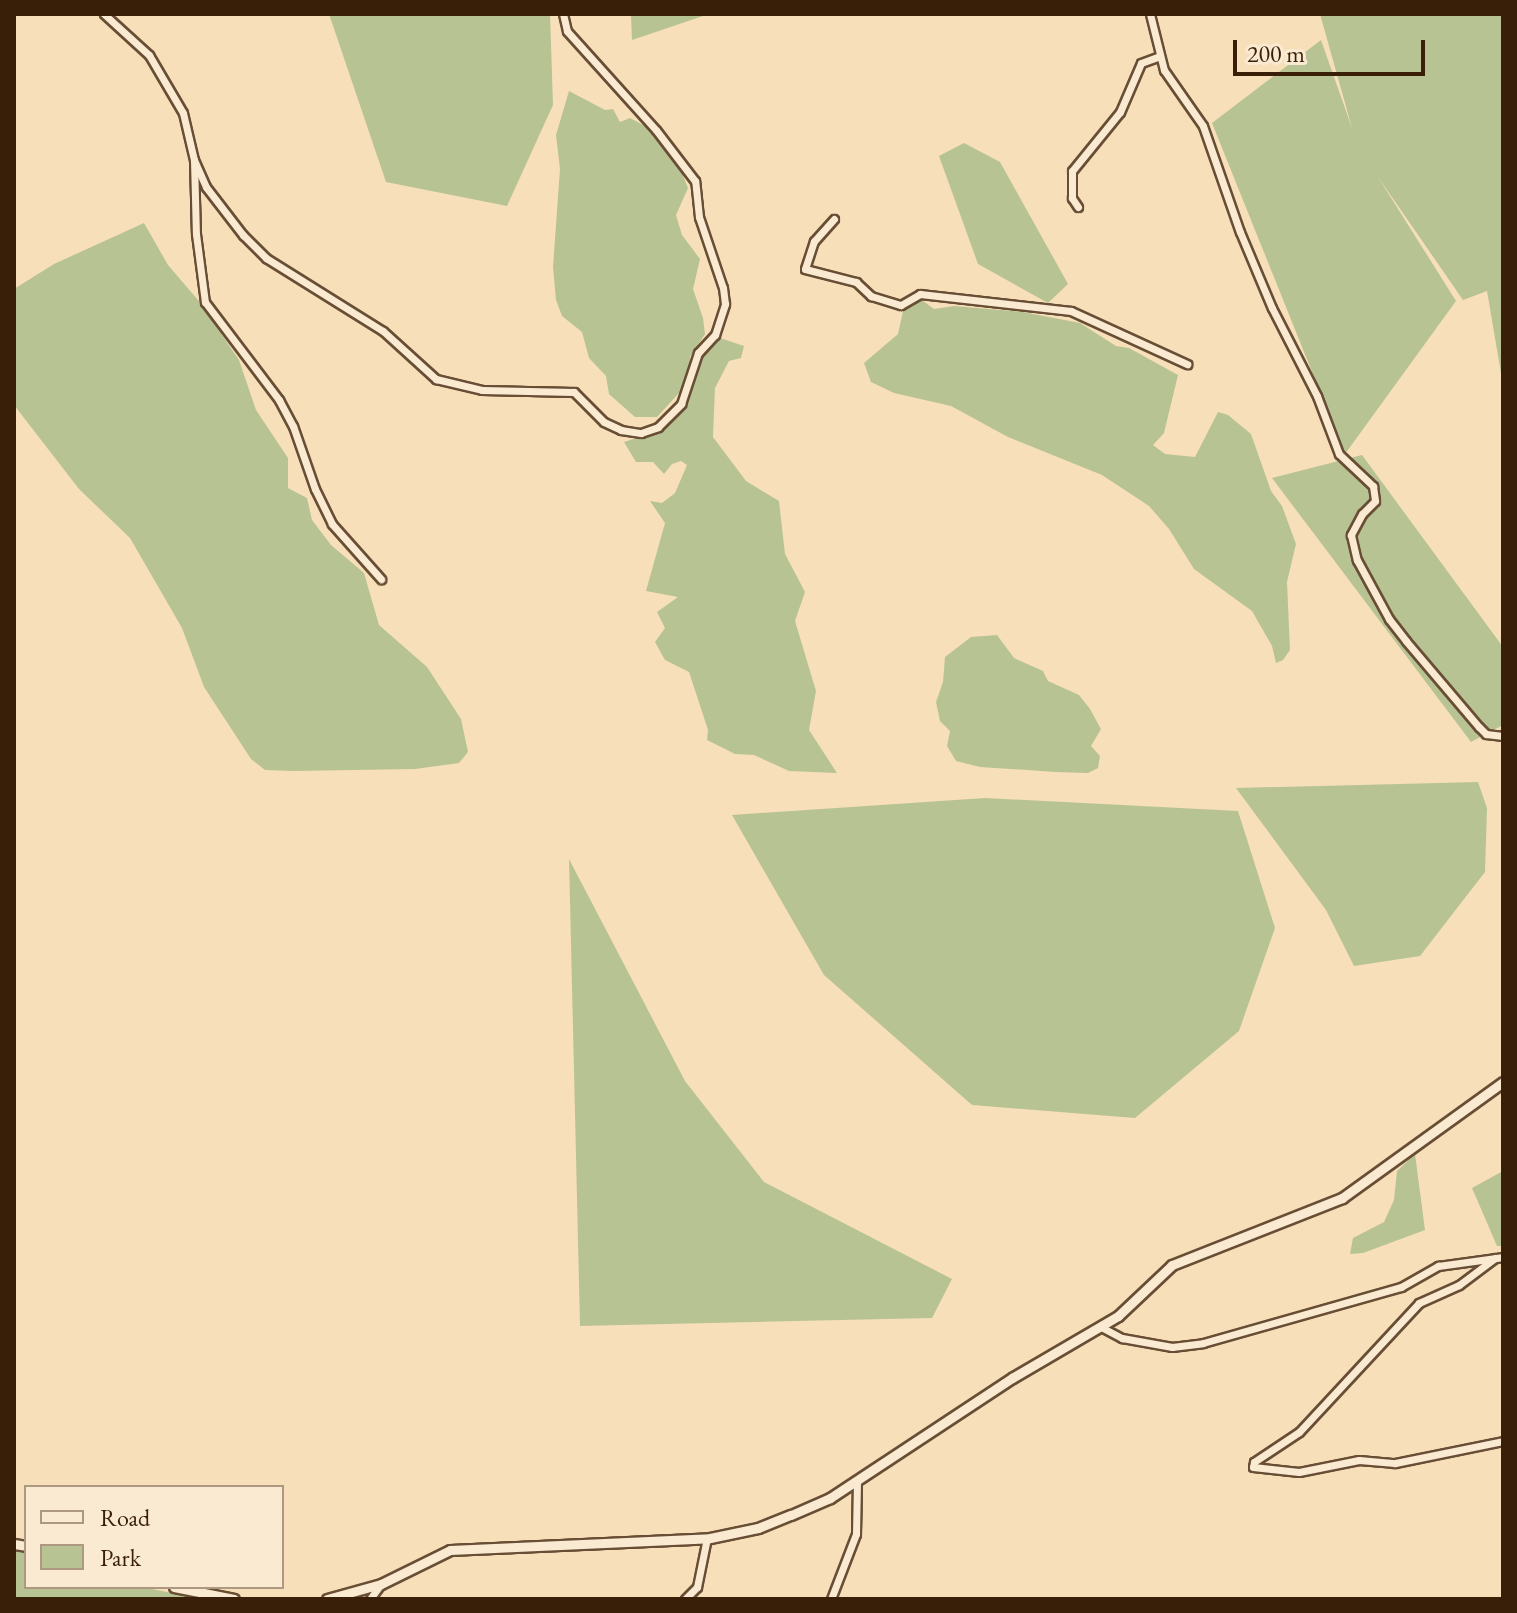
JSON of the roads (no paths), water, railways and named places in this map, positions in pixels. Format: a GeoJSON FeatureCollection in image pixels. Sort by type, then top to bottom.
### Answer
{"type":"FeatureCollection","features":[{"type":"Feature","properties":{"kind":"street"},"geometry":{"type":"LineString","coordinates":[[104,14],[149,55],[163,74],[183,113],[194,160],[206,187],[243,235],[266,258],[383,331],[436,379],[482,390],[574,392],[604,422],[621,430],[641,433],[658,427],[681,404],[698,353],[715,335],[725,304],[723,288],[699,217],[695,181],[656,130],[567,31],[563,14]]}},
{"type":"Feature","properties":{"kind":"street"},"geometry":{"type":"LineString","coordinates":[[1150,14],[1168,78],[1203,126],[1240,232],[1272,308],[1317,396],[1339,454],[1373,486],[1375,501],[1362,514],[1351,535],[1357,560],[1389,619],[1406,641],[1486,734],[1503,736]]}},
{"type":"Feature","properties":{"kind":"street"},"geometry":{"type":"LineString","coordinates":[[1078,207],[1072,198],[1072,171],[1120,112],[1141,63],[1160,56]]}},
{"type":"Feature","properties":{"kind":"street"},"geometry":{"type":"LineString","coordinates":[[194,160],[196,234],[205,302],[279,400],[293,426],[315,489],[332,524],[381,579]]}},
{"type":"Feature","properties":{"kind":"street"},"geometry":{"type":"LineString","coordinates":[[834,219],[814,241],[805,269],[856,282],[871,296],[901,305],[920,294],[1071,311],[1187,364]]}},
{"type":"Feature","properties":{"kind":"street"},"geometry":{"type":"LineString","coordinates":[[327,1599],[381,1584],[450,1550],[707,1538],[758,1528],[791,1515],[857,1481],[1012,1378],[1101,1327],[1132,1305],[1172,1265],[1342,1198],[1503,1082]]}},
{"type":"Feature","properties":{"kind":"street"},"geometry":{"type":"LineString","coordinates":[[1101,1327],[1122,1338],[1172,1347],[1203,1343],[1401,1287],[1438,1266],[1499,1257]]}},
{"type":"Feature","properties":{"kind":"street"},"geometry":{"type":"LineString","coordinates":[[1499,1257],[1459,1285],[1419,1303],[1299,1432],[1254,1462],[1253,1467],[1299,1472],[1359,1460],[1395,1463],[1503,1441]]}},
{"type":"Feature","properties":{"kind":"street"},"geometry":{"type":"LineString","coordinates":[[831,1599],[856,1534],[857,1481]]}},
{"type":"Feature","properties":{"kind":"street"},"geometry":{"type":"LineString","coordinates":[[685,1599],[697,1587],[707,1538]]}},
{"type":"Feature","properties":{"kind":"street"},"geometry":{"type":"LineString","coordinates":[[370,1599],[381,1584]]}},
{"type":"Feature","properties":{"kind":"street"},"geometry":{"type":"LineString","coordinates":[[184,1589],[234,1599]]}}]}
